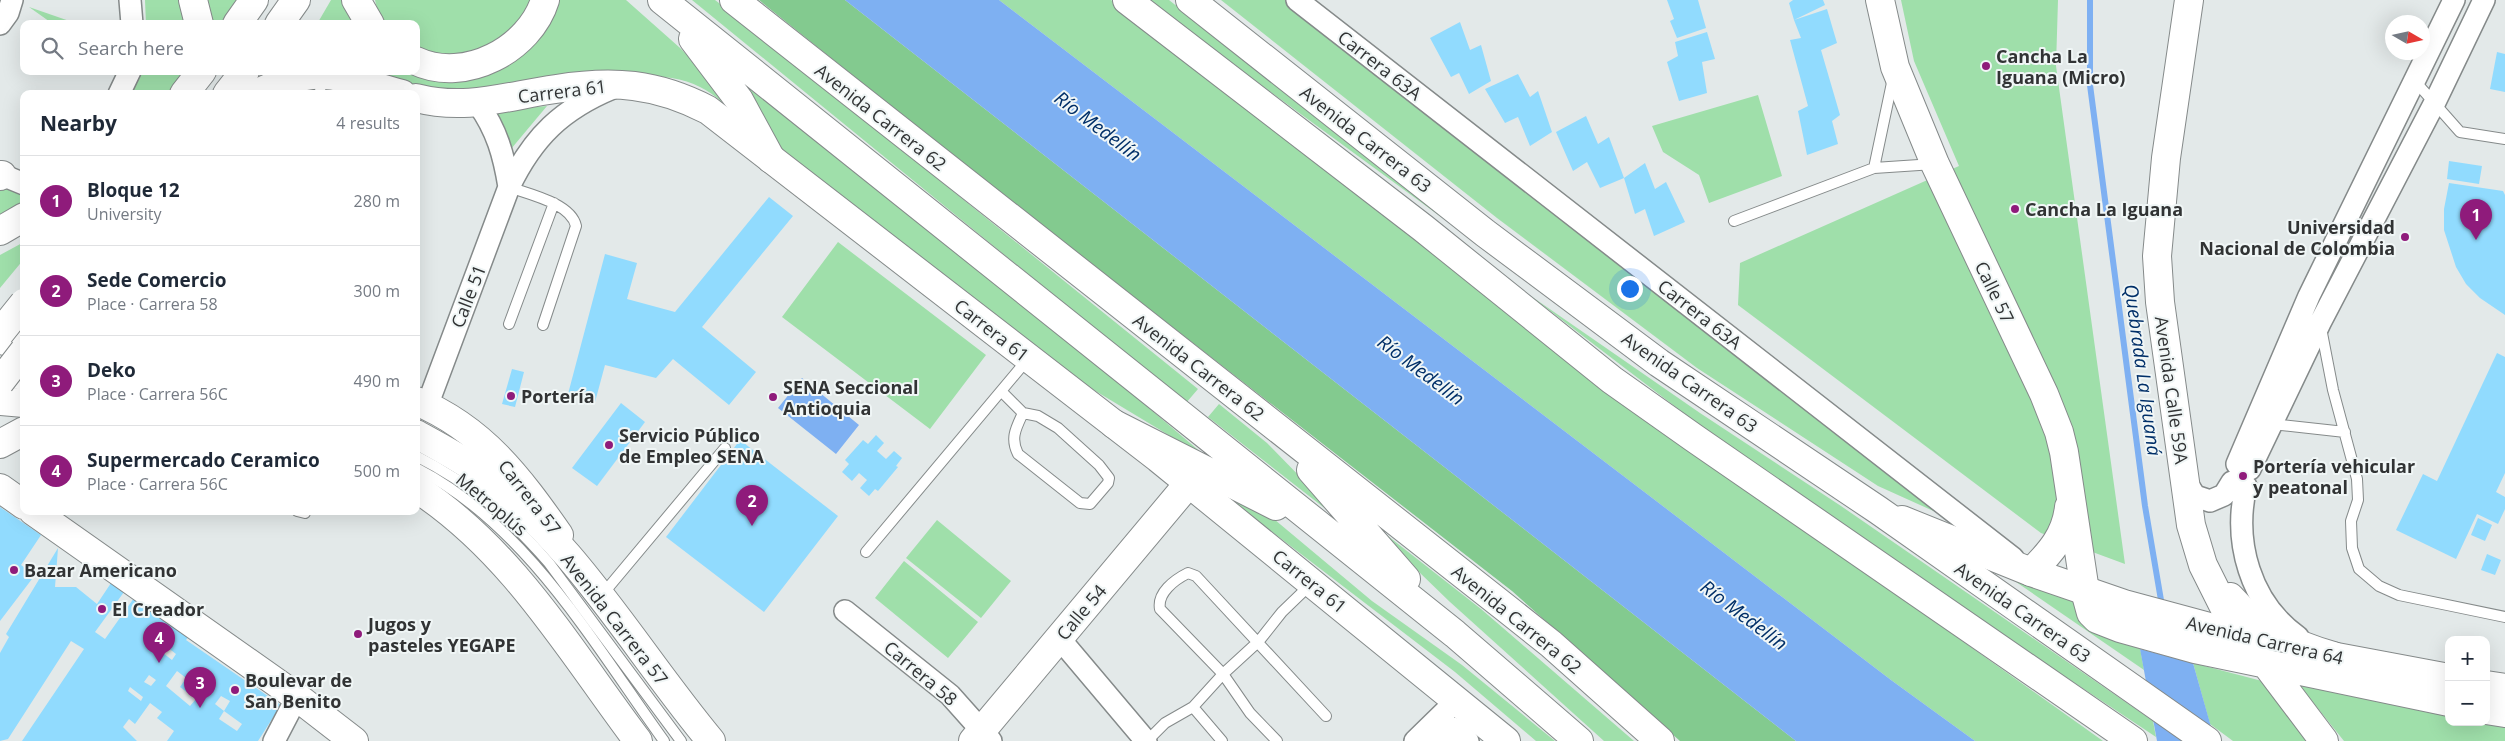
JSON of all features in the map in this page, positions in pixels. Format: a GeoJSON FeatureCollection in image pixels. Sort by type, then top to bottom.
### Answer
{"type":"FeatureCollection","features":[{"type":"Feature","properties":{"kind":"main road"},"geometry":{"type":"LineString","coordinates":[[193,0],[198,20]]}},
{"type":"Feature","properties":{"kind":"main road"},"geometry":{"type":"LineString","coordinates":[[240,20],[254,0]]}},
{"type":"Feature","properties":{"kind":"main road"},"geometry":{"type":"LineString","coordinates":[[282,20],[296,0]]}},
{"type":"Feature","properties":{"kind":"main road"},"geometry":{"type":"LineString","coordinates":[[356,0],[368,20]]}},
{"type":"Feature","properties":{"kind":"main road"},"geometry":{"type":"LineString","coordinates":[[420,62],[452,68],[480,63],[506,51],[525,36],[542,11],[545,0]]}},
{"type":"Feature","properties":{"kind":"main road"},"geometry":{"type":"LineString","coordinates":[[661,0],[719,71],[739,100],[771,159]]}},
{"type":"Feature","properties":{"kind":"main road"},"geometry":{"type":"LineString","coordinates":[[661,0],[1455,634],[1579,741]]}},
{"type":"Feature","properties":{"kind":"main road","name":"Avenida Carrera 62"},"geometry":{"type":"LineString","coordinates":[[734,0],[1551,644],[1660,741]]}},
{"type":"Feature","properties":{"kind":"main road","name":"Avenida Carrera 63"},"geometry":{"type":"LineString","coordinates":[[1127,0],[1423,228],[1612,380],[2128,737]]}},
{"type":"Feature","properties":{"kind":"main road","name":"Avenida Carrera 63"},"geometry":{"type":"LineString","coordinates":[[1190,0],[1554,286],[1659,363],[1878,510],[2207,741]]}},
{"type":"Feature","properties":{"kind":"main road","name":"Calle 57"},"geometry":{"type":"LineString","coordinates":[[1880,0],[1895,67],[1935,164],[2052,412],[2064,452],[2085,591]]}},
{"type":"Feature","properties":{"kind":"main road","name":"Avenida Calle 59A"},"geometry":{"type":"LineString","coordinates":[[2189,0],[2166,158],[2157,256],[2160,302],[2191,525],[2203,565],[2222,604],[2264,664],[2324,741]]}},
{"type":"Feature","properties":{"kind":"main road"},"geometry":{"type":"LineString","coordinates":[[187,90],[199,75]]}},
{"type":"Feature","properties":{"kind":"main road"},"geometry":{"type":"LineString","coordinates":[[230,90],[242,75]]}},
{"type":"Feature","properties":{"kind":"main road"},"geometry":{"type":"LineString","coordinates":[[265,90],[289,79],[321,84],[347,77],[389,90]]}},
{"type":"Feature","properties":{"kind":"main road","name":"Carrera 61"},"geometry":{"type":"LineString","coordinates":[[420,99],[442,103],[478,104],[555,89],[621,84],[656,88],[684,98],[708,110],[1114,424],[1506,741]]}},
{"type":"Feature","properties":{"kind":"main road"},"geometry":{"type":"LineString","coordinates":[[0,231],[20,220]]}},
{"type":"Feature","properties":{"kind":"main road"},"geometry":{"type":"LineString","coordinates":[[1423,228],[1554,286]]}},
{"type":"Feature","properties":{"kind":"main road"},"geometry":{"type":"LineString","coordinates":[[20,307],[0,333],[20,337]]}},
{"type":"Feature","properties":{"kind":"main road"},"geometry":{"type":"LineString","coordinates":[[0,381],[20,358]]}},
{"type":"Feature","properties":{"kind":"main road"},"geometry":{"type":"LineString","coordinates":[[0,401],[20,403]]}},
{"type":"Feature","properties":{"kind":"main road","name":"Carrera 57"},"geometry":{"type":"LineString","coordinates":[[422,403],[462,426],[507,464],[523,483],[602,595]]}},
{"type":"Feature","properties":{"kind":"main road"},"geometry":{"type":"LineString","coordinates":[[1266,420],[1455,634]]}},
{"type":"Feature","properties":{"kind":"main road"},"geometry":{"type":"LineString","coordinates":[[1114,424],[1324,530]]}},
{"type":"Feature","properties":{"kind":"main road"},"geometry":{"type":"LineString","coordinates":[[0,444],[20,433]]}},
{"type":"Feature","properties":{"kind":"main road","name":"Avenida Carrera 57"},"geometry":{"type":"LineString","coordinates":[[420,436],[478,471],[509,496],[553,539],[602,595],[678,700],[711,741]]}},
{"type":"Feature","properties":{"kind":"main road","name":"Calle 54"},"geometry":{"type":"LineString","coordinates":[[982,737],[1059,638],[1188,483]]}},
{"type":"Feature","properties":{"kind":"main road"},"geometry":{"type":"LineString","coordinates":[[0,488],[20,502]]}},
{"type":"Feature","properties":{"kind":"main road"},"geometry":{"type":"LineString","coordinates":[[420,491],[476,536],[496,555],[538,603],[638,741]]}},
{"type":"Feature","properties":{"kind":"main road"},"geometry":{"type":"LineString","coordinates":[[2031,572],[2055,547],[2062,535],[2067,520],[2070,493]]}},
{"type":"Feature","properties":{"kind":"main road"},"geometry":{"type":"LineString","coordinates":[[420,508],[457,524],[476,536]]}},
{"type":"Feature","properties":{"kind":"main road"},"geometry":{"type":"LineString","coordinates":[[1878,510],[2031,572],[2085,591]]}},
{"type":"Feature","properties":{"kind":"main road"},"geometry":{"type":"LineString","coordinates":[[39,515],[297,696],[354,741]]}},
{"type":"Feature","properties":{"kind":"main road"},"geometry":{"type":"LineString","coordinates":[[2203,565],[2233,601],[2256,621],[2276,634],[2304,647],[2333,656]]}},
{"type":"Feature","properties":{"kind":"main road","name":"Avenida Carrera 64"},"geometry":{"type":"LineString","coordinates":[[2085,591],[2091,613],[2097,619],[2122,616],[2194,637],[2264,664],[2445,701]]}},
{"type":"Feature","properties":{"kind":"main road","name":"Avenida Carrera 64"},"geometry":{"type":"LineString","coordinates":[[2194,637],[2244,637],[2445,677]]}},
{"type":"Feature","properties":{"kind":"main road"},"geometry":{"type":"LineString","coordinates":[[2490,686],[2505,688]]}},
{"type":"Feature","properties":{"kind":"main road"},"geometry":{"type":"LineString","coordinates":[[2490,711],[2505,713]]}},
{"type":"Feature","properties":{"kind":"street"},"geometry":{"type":"LineString","coordinates":[[0,24],[8,12],[12,0]]}},
{"type":"Feature","properties":{"kind":"street"},"geometry":{"type":"LineString","coordinates":[[130,0],[132,20]]}},
{"type":"Feature","properties":{"kind":"street","name":"Carrera 63A"},"geometry":{"type":"LineString","coordinates":[[1297,0],[2031,572]]}},
{"type":"Feature","properties":{"kind":"street"},"geometry":{"type":"LineString","coordinates":[[2333,656],[2313,648],[2295,635],[2279,621],[2260,595],[2247,565],[2241,534],[2241,475],[2309,296],[2454,0]]}},
{"type":"Feature","properties":{"kind":"street"},"geometry":{"type":"LineString","coordinates":[[2184,479],[2195,496],[2210,501],[2224,495],[2241,475],[2272,424],[2320,323],[2434,104],[2484,0]]}},
{"type":"Feature","properties":{"kind":"street"},"geometry":{"type":"LineString","coordinates":[[121,90],[128,75]]}},
{"type":"Feature","properties":{"kind":"street","name":"Calle 51"},"geometry":{"type":"LineString","coordinates":[[422,403],[509,187],[533,144],[548,128],[589,98],[621,84]]}},
{"type":"Feature","properties":{"kind":"street","name":"Calle 51"},"geometry":{"type":"LineString","coordinates":[[478,104],[498,135],[504,154],[509,187]]}},
{"type":"Feature","properties":{"kind":"street","name":"Carrera 58"},"geometry":{"type":"LineString","coordinates":[[845,611],[950,695],[982,737]]}},
{"type":"Feature","properties":{"kind":"street"},"geometry":{"type":"LineString","coordinates":[[1059,638],[1146,741]]}},
{"type":"Feature","properties":{"kind":"street"},"geometry":{"type":"LineString","coordinates":[[274,741],[297,696]]}},
{"type":"Feature","properties":{"kind":"street"},"geometry":{"type":"LineString","coordinates":[[1415,741],[1457,700]]}},
{"type":"Feature","properties":{"kind":"street"},"geometry":{"type":"LineString","coordinates":[[1440,741],[1453,728],[1468,741]]}},
{"type":"Feature","properties":{"kind":"lane"},"geometry":{"type":"LineString","coordinates":[[1874,168],[1895,67]]}},
{"type":"Feature","properties":{"kind":"lane"},"geometry":{"type":"LineString","coordinates":[[2414,80],[2460,132],[2505,139]]}},
{"type":"Feature","properties":{"kind":"lane"},"geometry":{"type":"LineString","coordinates":[[1734,221],[1874,168],[1935,164]]}},
{"type":"Feature","properties":{"kind":"lane"},"geometry":{"type":"LineString","coordinates":[[509,187],[554,203],[571,216],[576,226],[543,325]]}},
{"type":"Feature","properties":{"kind":"lane"},"geometry":{"type":"LineString","coordinates":[[509,324],[554,203]]}},
{"type":"Feature","properties":{"kind":"lane"},"geometry":{"type":"LineString","coordinates":[[2309,296],[2320,323],[2333,390],[2357,479],[2358,500],[2351,521],[2352,548],[2359,569],[2379,586],[2399,595],[2505,616]]}},
{"type":"Feature","properties":{"kind":"lane"},"geometry":{"type":"LineString","coordinates":[[0,349],[20,352]]}},
{"type":"Feature","properties":{"kind":"lane"},"geometry":{"type":"LineString","coordinates":[[866,552],[1002,392],[1028,358]]}},
{"type":"Feature","properties":{"kind":"lane"},"geometry":{"type":"LineString","coordinates":[[0,381],[20,384]]}},
{"type":"Feature","properties":{"kind":"lane"},"geometry":{"type":"LineString","coordinates":[[1002,392],[1023,413],[1038,416],[1058,428],[1099,465],[1109,478],[1108,483],[1090,504],[1080,503],[1018,454],[1013,444],[1013,435],[1023,413]]}},
{"type":"Feature","properties":{"kind":"lane"},"geometry":{"type":"LineString","coordinates":[[2272,424],[2345,432]]}},
{"type":"Feature","properties":{"kind":"lane"},"geometry":{"type":"LineString","coordinates":[[602,595],[725,448]]}},
{"type":"Feature","properties":{"kind":"lane","name":"Metroplús"},"geometry":{"type":"LineString","coordinates":[[420,458],[477,492],[505,514],[528,538],[549,563],[681,741]]}},
{"type":"Feature","properties":{"kind":"lane","name":"Metroplús"},"geometry":{"type":"LineString","coordinates":[[420,470],[464,497],[521,549],[560,596],[664,741]]}},
{"type":"Feature","properties":{"kind":"lane"},"geometry":{"type":"LineString","coordinates":[[1278,741],[1250,713],[1223,674],[1160,609],[1158,601],[1161,595],[1180,577],[1188,573],[1196,576],[1326,716]]}},
{"type":"Feature","properties":{"kind":"lane"},"geometry":{"type":"LineString","coordinates":[[1146,741],[1165,723],[1194,707],[1223,674],[1258,641],[1282,612],[1312,583]]}},
{"type":"Feature","properties":{"kind":"lane"},"geometry":{"type":"LineString","coordinates":[[1194,707],[1222,741]]}},
{"type":"Feature","properties":{"kind":"green space"},"geometry":{"type":"Polygon","coordinates":[[[145,0],[181,0],[187,20],[146,20],[145,0]]]}},
{"type":"Feature","properties":{"kind":"green space"},"geometry":{"type":"Polygon","coordinates":[[[206,0],[237,0],[223,20],[209,20],[206,0]]]}},
{"type":"Feature","properties":{"kind":"green space"},"geometry":{"type":"Polygon","coordinates":[[[331,0],[345,0],[354,20],[319,20],[331,0]]]}},
{"type":"Feature","properties":{"kind":"green space"},"geometry":{"type":"Polygon","coordinates":[[[375,0],[534,0],[517,33],[469,58],[443,57],[420,49],[420,20],[382,20],[378,13],[375,0]]]}},
{"type":"Feature","properties":{"kind":"green space"},"geometry":{"type":"Polygon","coordinates":[[[554,0],[626,0],[719,86],[742,119],[706,90],[676,79],[647,76],[616,76],[486,94],[448,96],[403,84],[382,75],[420,75],[420,72],[468,78],[554,0]]]}},
{"type":"Feature","properties":{"kind":"green space"},"geometry":{"type":"Polygon","coordinates":[[[692,0],[715,0],[1198,389],[1186,403],[692,0]]]}},
{"type":"Feature","properties":{"kind":"green space"},"geometry":{"type":"Polygon","coordinates":[[[759,0],[845,0],[1796,741],[1680,741],[1512,591],[968,168],[759,0]]]}},
{"type":"Feature","properties":{"kind":"green space"},"geometry":{"type":"Polygon","coordinates":[[[999,0],[1111,0],[1643,414],[2103,741],[1975,741],[1891,680],[999,0]]]}},
{"type":"Feature","properties":{"kind":"green space"},"geometry":{"type":"Polygon","coordinates":[[[1145,0],[1169,0],[1467,236],[1145,0]]]}},
{"type":"Feature","properties":{"kind":"green space"},"geometry":{"type":"Polygon","coordinates":[[[1221,0],[1285,0],[1960,523],[1878,486],[1697,368],[1497,218],[1221,0]]]}},
{"type":"Feature","properties":{"kind":"green space"},"geometry":{"type":"Polygon","coordinates":[[[1901,0],[2058,0],[2056,66],[2125,564],[2041,533],[1738,305],[1740,263],[1959,166],[1914,61],[1901,0]]]}},
{"type":"Feature","properties":{"kind":"green space"},"geometry":{"type":"Polygon","coordinates":[[[29,7],[66,20],[47,20],[29,7]]]}},
{"type":"Feature","properties":{"kind":"green space"},"geometry":{"type":"Polygon","coordinates":[[[140,75],[183,75],[172,90],[130,90],[140,75]]]}},
{"type":"Feature","properties":{"kind":"green space"},"geometry":{"type":"Polygon","coordinates":[[[735,76],[1123,386],[1210,460],[1044,360],[794,170],[735,76]]]}},
{"type":"Feature","properties":{"kind":"green space"},"geometry":{"type":"Polygon","coordinates":[[[1758,95],[1782,176],[1709,203],[1699,175],[1663,152],[1652,126],[1758,95]]]}},
{"type":"Feature","properties":{"kind":"green space"},"geometry":{"type":"Polygon","coordinates":[[[547,106],[511,149],[493,111],[547,106]]]}},
{"type":"Feature","properties":{"kind":"green space"},"geometry":{"type":"Polygon","coordinates":[[[0,189],[20,191],[20,209],[0,221],[0,189]]]}},
{"type":"Feature","properties":{"kind":"green space"},"geometry":{"type":"Polygon","coordinates":[[[838,242],[986,355],[930,429],[782,317],[838,242]]]}},
{"type":"Feature","properties":{"kind":"green space"},"geometry":{"type":"Polygon","coordinates":[[[20,244],[20,264],[0,288],[0,255],[20,244]]]}},
{"type":"Feature","properties":{"kind":"green space"},"geometry":{"type":"Polygon","coordinates":[[[1528,294],[1700,413],[1841,506],[2153,721],[2156,737],[1896,564],[1694,421],[1528,294]]]}},
{"type":"Feature","properties":{"kind":"green space"},"geometry":{"type":"Polygon","coordinates":[[[1219,404],[1267,443],[1350,528],[1208,417],[1219,404]]]}},
{"type":"Feature","properties":{"kind":"green space"},"geometry":{"type":"Polygon","coordinates":[[[1199,476],[1269,515],[1372,601],[1462,665],[1555,741],[1536,741],[1455,672],[1199,476]]]}},
{"type":"Feature","properties":{"kind":"green space"},"geometry":{"type":"Polygon","coordinates":[[[1356,511],[1481,609],[1634,741],[1604,741],[1450,602],[1356,511]]]}},
{"type":"Feature","properties":{"kind":"green space"},"geometry":{"type":"Polygon","coordinates":[[[937,520],[1011,581],[981,618],[906,558],[937,520]]]}},
{"type":"Feature","properties":{"kind":"green space"},"geometry":{"type":"Polygon","coordinates":[[[904,561],[978,622],[948,658],[875,598],[904,561]]]}},
{"type":"Feature","properties":{"kind":"green space"},"geometry":{"type":"Polygon","coordinates":[[[2003,573],[2076,597],[2090,627],[2140,648],[2144,670],[2003,573]]]}},
{"type":"Feature","properties":{"kind":"green space"},"geometry":{"type":"Polygon","coordinates":[[[2193,663],[2262,681],[2309,741],[2233,741],[2210,724],[2193,663]]]}},
{"type":"Feature","properties":{"kind":"green space"},"geometry":{"type":"Polygon","coordinates":[[[2299,685],[2445,714],[2445,726],[2490,726],[2490,723],[2505,726],[2505,741],[2344,741],[2299,685]]]}},
{"type":"Feature","properties":{"kind":"water","name":"Río Medellín"},"geometry":{"type":"Polygon","coordinates":[[[845,0],[999,0],[1891,680],[1975,741],[1796,741],[845,0]]]}},
{"type":"Feature","properties":{"kind":"water"},"geometry":{"type":"Polygon","coordinates":[[[802,378],[859,425],[836,454],[778,408],[802,378]]]}},
{"type":"Feature","properties":{"kind":"water"},"geometry":{"type":"Polygon","coordinates":[[[2140,649],[2193,663],[2215,741],[2157,741],[2140,649]]]}},
{"type":"Feature","properties":{"kind":"building"},"geometry":{"type":"Polygon","coordinates":[[[1667,0],[1698,0],[1706,28],[1677,38],[1670,21],[1674,19],[1667,0]]]}},
{"type":"Feature","properties":{"kind":"building"},"geometry":{"type":"Polygon","coordinates":[[[1793,0],[1823,0],[1825,5],[1794,20],[1789,3],[1793,0]]]}},
{"type":"Feature","properties":{"kind":"building"},"geometry":{"type":"Polygon","coordinates":[[[1827,9],[1837,43],[1821,50],[1840,115],[1832,121],[1838,144],[1807,155],[1798,111],[1808,106],[1790,40],[1801,38],[1794,20],[1827,9]]]}},
{"type":"Feature","properties":{"kind":"building"},"geometry":{"type":"Polygon","coordinates":[[[1460,22],[1470,50],[1481,45],[1491,81],[1469,94],[1459,73],[1451,77],[1430,38],[1460,22]]]}},
{"type":"Feature","properties":{"kind":"building"},"geometry":{"type":"Polygon","coordinates":[[[1707,32],[1715,59],[1702,62],[1707,93],[1679,101],[1667,62],[1678,56],[1675,42],[1707,32]]]}},
{"type":"Feature","properties":{"kind":"building"},"geometry":{"type":"Polygon","coordinates":[[[2497,52],[2505,54],[2505,92],[2490,89],[2497,52]]]}},
{"type":"Feature","properties":{"kind":"building"},"geometry":{"type":"Polygon","coordinates":[[[1518,74],[1530,97],[1538,91],[1552,132],[1530,146],[1518,117],[1505,123],[1485,89],[1518,74]]]}},
{"type":"Feature","properties":{"kind":"building"},"geometry":{"type":"Polygon","coordinates":[[[1586,116],[1598,144],[1609,137],[1624,178],[1600,188],[1587,162],[1573,171],[1556,132],[1586,116]]]}},
{"type":"Feature","properties":{"kind":"building"},"geometry":{"type":"Polygon","coordinates":[[[2449,161],[2482,166],[2479,184],[2447,179],[2449,161]]]}},
{"type":"Feature","properties":{"kind":"building"},"geometry":{"type":"Polygon","coordinates":[[[1645,163],[1655,189],[1666,182],[1685,222],[1654,236],[1645,209],[1635,214],[1624,178],[1645,163]]]}},
{"type":"Feature","properties":{"kind":"building"},"geometry":{"type":"Polygon","coordinates":[[[2449,183],[2503,191],[2505,195],[2505,315],[2480,298],[2466,284],[2456,267],[2444,230],[2444,209],[2449,183]]]}},
{"type":"Feature","properties":{"kind":"building"},"geometry":{"type":"Polygon","coordinates":[[[769,197],[793,216],[702,327],[756,372],[729,405],[673,359],[656,378],[605,365],[595,402],[568,394],[605,254],[637,263],[627,299],[675,312],[769,197]]]}},
{"type":"Feature","properties":{"kind":"building"},"geometry":{"type":"Polygon","coordinates":[[[2497,353],[2505,357],[2505,473],[2496,492],[2505,497],[2505,509],[2498,524],[2477,514],[2456,559],[2396,530],[2423,474],[2437,481],[2497,353]]]}},
{"type":"Feature","properties":{"kind":"building","name":"Portería"},"geometry":{"type":"Polygon","coordinates":[[[512,369],[524,372],[515,407],[502,404],[512,369]]]}},
{"type":"Feature","properties":{"kind":"building","name":"Servicio Público de Empleo SENA"},"geometry":{"type":"Polygon","coordinates":[[[621,403],[645,422],[597,486],[572,468],[621,403]]]}},
{"type":"Feature","properties":{"kind":"building"},"geometry":{"type":"Polygon","coordinates":[[[876,435],[884,443],[877,451],[886,459],[894,451],[902,458],[896,466],[898,467],[878,491],[875,489],[869,496],[860,488],[867,480],[859,473],[852,481],[842,472],[849,464],[845,460],[863,440],[868,444],[876,435]]]}},
{"type":"Feature","properties":{"kind":"building"},"geometry":{"type":"Polygon","coordinates":[[[740,440],[838,516],[764,612],[666,537],[740,440]]]}},
{"type":"Feature","properties":{"kind":"building","name":"Bazar Americano"},"geometry":{"type":"Polygon","coordinates":[[[0,507],[41,535],[21,565],[35,575],[0,621],[0,507]]]}},
{"type":"Feature","properties":{"kind":"building"},"geometry":{"type":"Polygon","coordinates":[[[2478,518],[2492,525],[2485,541],[2471,535],[2478,518]]]}},
{"type":"Feature","properties":{"kind":"building"},"geometry":{"type":"Polygon","coordinates":[[[58,548],[55,587],[76,587],[97,604],[113,580],[124,592],[95,632],[105,639],[134,598],[189,636],[186,640],[281,705],[258,741],[167,741],[174,731],[157,718],[162,712],[150,703],[135,724],[129,719],[123,727],[137,741],[22,741],[84,649],[71,641],[8,739],[0,741],[0,653],[9,637],[6,634],[58,548]],[[167,647],[163,653],[172,660],[176,654],[167,647]],[[177,671],[166,686],[190,706],[196,699],[180,687],[186,678],[177,671]],[[149,675],[144,682],[151,686],[156,680],[149,675]],[[130,687],[128,691],[141,701],[143,697],[130,687]],[[221,696],[215,704],[224,711],[230,701],[221,696]],[[224,711],[219,719],[237,731],[242,724],[224,711]]]}},
{"type":"Feature","properties":{"kind":"building"},"geometry":{"type":"Polygon","coordinates":[[[2487,554],[2501,560],[2495,575],[2481,570],[2487,554]]]}},
{"type":"Feature","properties":{"kind":"waterway","name":"Quebrada La Iguaná"},"geometry":{"type":"LineString","coordinates":[[2090,0],[2090,85],[2145,506],[2162,606]]}},
{"type":"Feature","properties":{"kind":"place","name":"Cancha La Iguana (Micro)"},"geometry":{"type":"Point","coordinates":[1986,66]}},
{"type":"Feature","properties":{"kind":"place","name":"Cancha La Iguana"},"geometry":{"type":"Point","coordinates":[2015,209]}},
{"type":"Feature","properties":{"kind":"place","name":"Universidad Nacional de Colombia"},"geometry":{"type":"Point","coordinates":[2405,237]}},
{"type":"Feature","properties":{"kind":"place","name":"Bloque 12"},"geometry":{"type":"Point","coordinates":[2476,240]}},
{"type":"Feature","properties":{"kind":"place","name":"Portería"},"geometry":{"type":"Point","coordinates":[511,396]}},
{"type":"Feature","properties":{"kind":"place","name":"SENA Seccional Antioquia"},"geometry":{"type":"Point","coordinates":[773,397]}},
{"type":"Feature","properties":{"kind":"place","name":"Servicio Público de Empleo SENA"},"geometry":{"type":"Point","coordinates":[609,445]}},
{"type":"Feature","properties":{"kind":"place","name":"Portería vehicular y peatonal"},"geometry":{"type":"Point","coordinates":[2243,476]}},
{"type":"Feature","properties":{"kind":"place","name":"Sede Comercio"},"geometry":{"type":"Point","coordinates":[752,526]}},
{"type":"Feature","properties":{"kind":"place","name":"Bazar Americano"},"geometry":{"type":"Point","coordinates":[14,570]}},
{"type":"Feature","properties":{"kind":"place","name":"El Creador"},"geometry":{"type":"Point","coordinates":[102,609]}},
{"type":"Feature","properties":{"kind":"place","name":"Jugos y pasteles YEGAPE"},"geometry":{"type":"Point","coordinates":[358,634]}},
{"type":"Feature","properties":{"kind":"place","name":"Supermercado Ceramico"},"geometry":{"type":"Point","coordinates":[159,663]}},
{"type":"Feature","properties":{"kind":"place","name":"Boulevar de San Benito"},"geometry":{"type":"Point","coordinates":[235,690]}},
{"type":"Feature","properties":{"kind":"place","name":"Deko"},"geometry":{"type":"Point","coordinates":[200,708]}}]}
